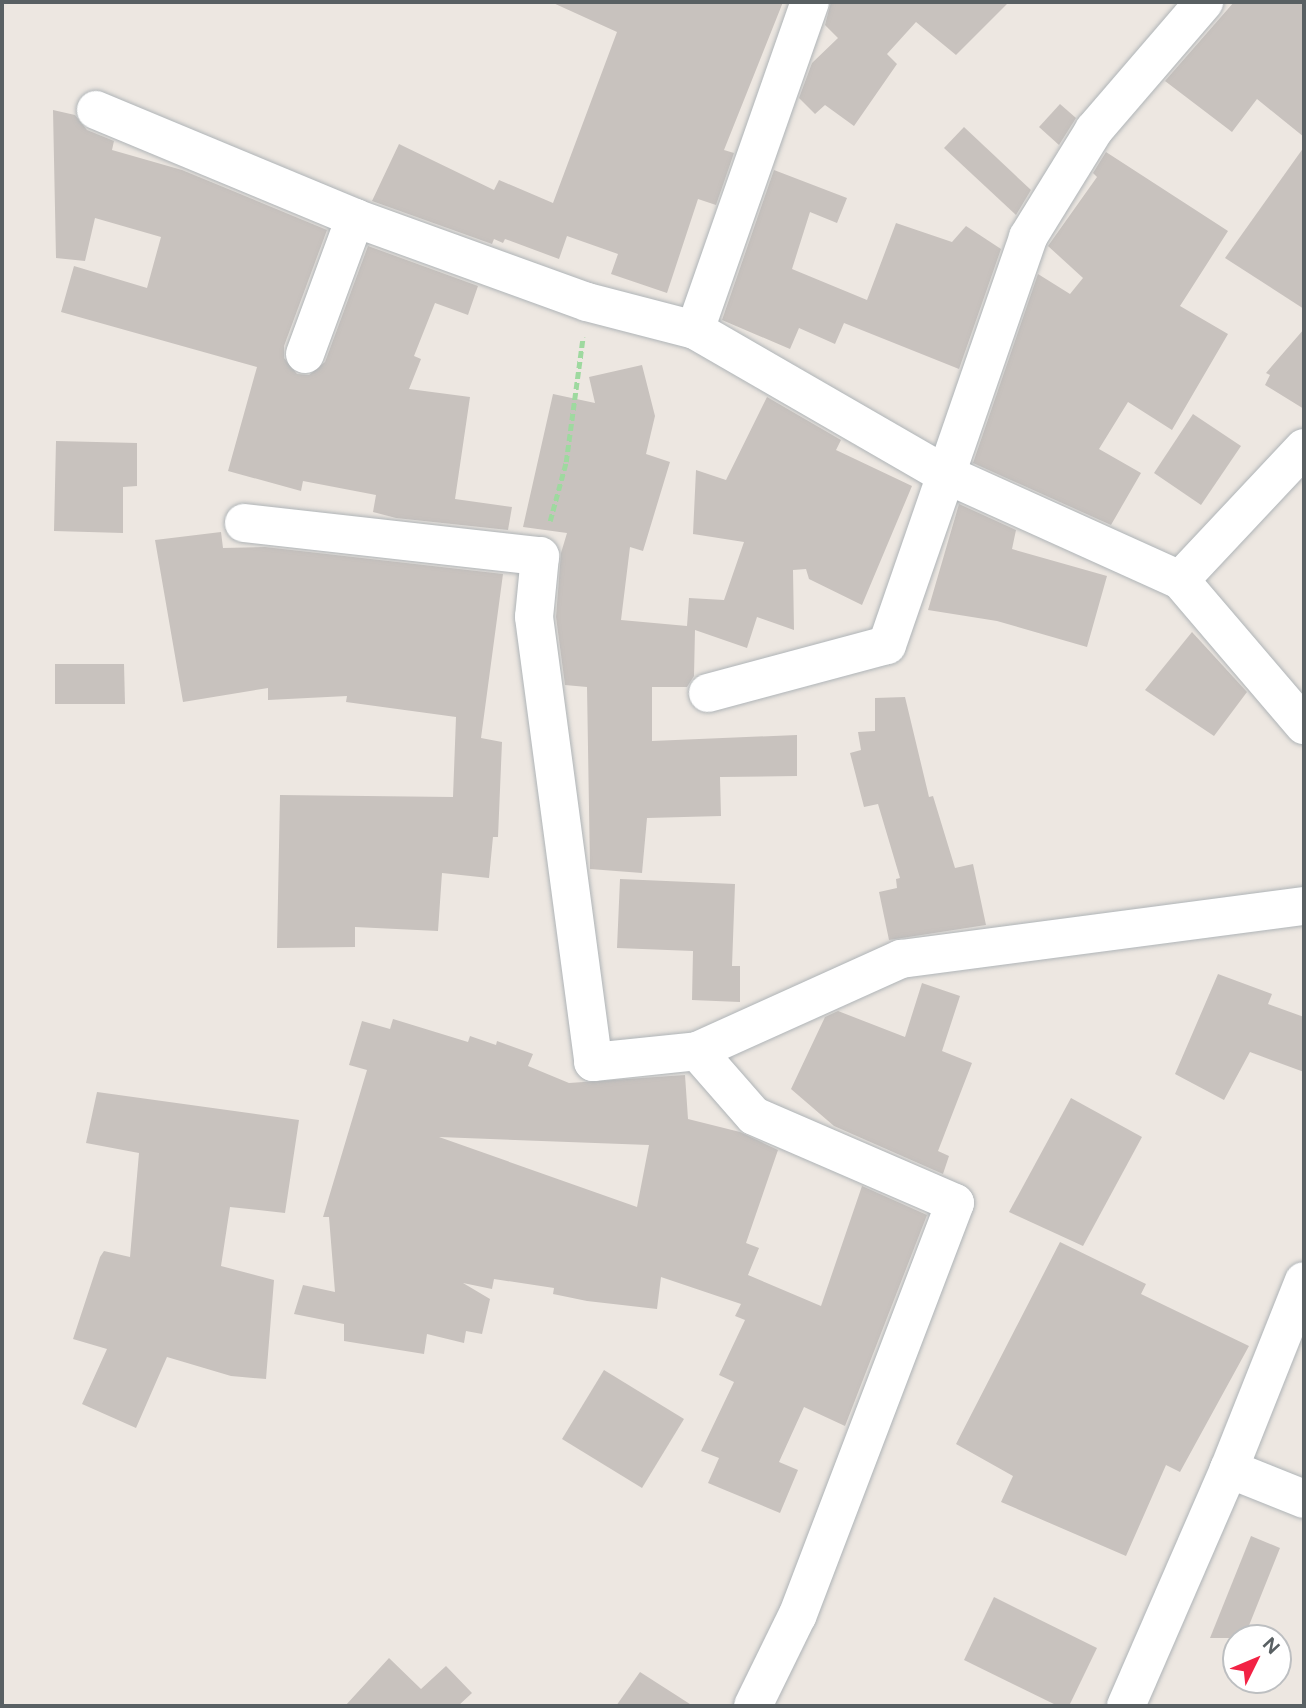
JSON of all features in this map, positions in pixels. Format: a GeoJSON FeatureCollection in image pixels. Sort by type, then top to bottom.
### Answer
{"type":"FeatureCollection","features":[{"type":"Feature","properties":{"kind":"street"},"geometry":{"type":"LineString","coordinates":[[695,330],[810,2]]}},
{"type":"Feature","properties":{"kind":"street"},"geometry":{"type":"LineString","coordinates":[[708,693],[887,645],[943,473],[1028,237],[1094,130],[1204,2]]}},
{"type":"Feature","properties":{"kind":"street"},"geometry":{"type":"LineString","coordinates":[[96,110],[355,218],[587,302],[695,330],[943,473],[1180,580],[1304,725]]}},
{"type":"Feature","properties":{"kind":"street"},"geometry":{"type":"LineString","coordinates":[[305,354],[355,218]]}},
{"type":"Feature","properties":{"kind":"street"},"geometry":{"type":"LineString","coordinates":[[1180,580],[1304,447]]}},
{"type":"Feature","properties":{"kind":"street"},"geometry":{"type":"LineString","coordinates":[[244,523],[540,556],[534,617],[593,1062],[697,1051],[901,959],[1304,906]]}},
{"type":"Feature","properties":{"kind":"street"},"geometry":{"type":"LineString","coordinates":[[697,1051],[754,1116],[955,1203],[797,1616],[753,1706]]}},
{"type":"Feature","properties":{"kind":"street"},"geometry":{"type":"LineString","coordinates":[[1126,1706],[1229,1469],[1304,1281]]}},
{"type":"Feature","properties":{"kind":"street"},"geometry":{"type":"LineString","coordinates":[[1229,1469],[1304,1499]]}},
{"type":"Feature","properties":{"kind":"path"},"geometry":{"type":"LineString","coordinates":[[540,556],[566,462],[587,302]]}},
{"type":"Feature","properties":{"kind":"building"},"geometry":{"type":"Polygon","coordinates":[[[551,2],[783,2],[724,150],[734,153],[716,205],[698,199],[667,293],[611,274],[618,254],[567,236],[559,259],[505,239],[503,243],[494,239],[492,244],[372,201],[399,144],[494,190],[499,180],[553,203],[617,32],[551,2]]]}},
{"type":"Feature","properties":{"kind":"building"},"geometry":{"type":"Polygon","coordinates":[[[831,2],[1009,2],[956,55],[916,22],[887,54],[897,64],[854,126],[825,105],[815,114],[799,98],[812,63],[838,38],[825,25],[831,2]]]}},
{"type":"Feature","properties":{"kind":"building"},"geometry":{"type":"Polygon","coordinates":[[[1234,2],[1304,2],[1304,137],[1257,99],[1232,132],[1165,81],[1234,2]]]}},
{"type":"Feature","properties":{"kind":"building"},"geometry":{"type":"Polygon","coordinates":[[[1060,104],[1076,118],[1059,145],[1039,127],[1060,104]]]}},
{"type":"Feature","properties":{"kind":"building"},"geometry":{"type":"Polygon","coordinates":[[[53,110],[75,115],[87,130],[114,141],[112,150],[182,170],[327,230],[284,346],[284,358],[297,374],[309,375],[325,362],[368,246],[478,286],[468,315],[435,303],[414,356],[421,359],[409,389],[470,397],[455,499],[512,507],[508,530],[396,518],[373,512],[376,495],[303,481],[301,491],[228,471],[257,367],[61,312],[74,266],[147,288],[161,237],[95,218],[85,261],[56,258],[53,110]]]}},
{"type":"Feature","properties":{"kind":"building"},"geometry":{"type":"Polygon","coordinates":[[[964,127],[1031,190],[1016,215],[944,148],[964,127]]]}},
{"type":"Feature","properties":{"kind":"building"},"geometry":{"type":"Polygon","coordinates":[[[1304,147],[1304,309],[1225,258],[1304,147]]]}},
{"type":"Feature","properties":{"kind":"building"},"geometry":{"type":"Polygon","coordinates":[[[1106,152],[1228,231],[1180,306],[1228,334],[1172,430],[1128,402],[1099,449],[1141,473],[1111,525],[973,463],[1038,274],[1070,294],[1083,278],[1048,246],[1097,177],[1093,173],[1106,152]]]}},
{"type":"Feature","properties":{"kind":"building"},"geometry":{"type":"Polygon","coordinates":[[[774,170],[847,198],[837,223],[810,212],[792,269],[867,300],[896,223],[952,242],[966,226],[1001,249],[959,369],[844,323],[835,344],[799,328],[790,349],[722,320],[774,170]]]}},
{"type":"Feature","properties":{"kind":"building"},"geometry":{"type":"Polygon","coordinates":[[[1304,329],[1304,409],[1265,385],[1270,375],[1266,373],[1304,329]]]}},
{"type":"Feature","properties":{"kind":"building"},"geometry":{"type":"Polygon","coordinates":[[[642,365],[655,416],[646,454],[670,462],[643,551],[630,547],[621,620],[687,626],[689,598],[724,600],[744,542],[693,534],[696,470],[726,480],[767,397],[841,440],[836,450],[912,486],[862,605],[809,579],[806,569],[793,570],[794,630],[757,617],[747,648],[695,630],[694,676],[687,687],[652,687],[652,741],[797,735],[797,776],[720,777],[721,816],[647,818],[642,873],[590,869],[587,687],[565,685],[556,617],[561,553],[567,533],[523,527],[553,394],[595,403],[589,377],[642,365]]]}},
{"type":"Feature","properties":{"kind":"building"},"geometry":{"type":"Polygon","coordinates":[[[1193,414],[1241,446],[1201,505],[1154,473],[1193,414]]]}},
{"type":"Feature","properties":{"kind":"building"},"geometry":{"type":"Polygon","coordinates":[[[56,441],[137,443],[137,486],[123,487],[123,533],[54,531],[56,441]]]}},
{"type":"Feature","properties":{"kind":"building"},"geometry":{"type":"Polygon","coordinates":[[[959,504],[1016,530],[1012,549],[1107,576],[1087,647],[997,621],[928,610],[959,504]]]}},
{"type":"Feature","properties":{"kind":"building"},"geometry":{"type":"Polygon","coordinates":[[[221,532],[223,548],[265,547],[503,574],[481,738],[502,742],[498,837],[493,837],[489,878],[442,873],[438,931],[355,927],[355,947],[277,948],[280,795],[453,797],[456,717],[346,702],[347,696],[268,700],[268,688],[183,702],[155,540],[221,532]]]}},
{"type":"Feature","properties":{"kind":"building"},"geometry":{"type":"Polygon","coordinates":[[[1192,632],[1247,692],[1214,736],[1145,690],[1192,632]]]}},
{"type":"Feature","properties":{"kind":"building"},"geometry":{"type":"Polygon","coordinates":[[[55,664],[124,664],[125,704],[55,704],[55,664]]]}},
{"type":"Feature","properties":{"kind":"building"},"geometry":{"type":"Polygon","coordinates":[[[905,697],[929,797],[933,796],[955,868],[973,864],[986,925],[889,940],[879,892],[897,888],[896,879],[900,878],[878,804],[864,807],[850,753],[861,750],[858,732],[875,731],[875,698],[905,697]]]}},
{"type":"Feature","properties":{"kind":"building"},"geometry":{"type":"Polygon","coordinates":[[[620,879],[735,884],[732,966],[740,966],[740,1002],[692,1000],[693,951],[617,948],[620,879]]]}},
{"type":"Feature","properties":{"kind":"building"},"geometry":{"type":"Polygon","coordinates":[[[1218,974],[1272,994],[1268,1004],[1304,1017],[1304,1072],[1250,1052],[1224,1100],[1175,1074],[1218,974]]]}},
{"type":"Feature","properties":{"kind":"building"},"geometry":{"type":"Polygon","coordinates":[[[922,983],[960,996],[942,1051],[972,1063],[938,1151],[949,1156],[943,1174],[834,1126],[791,1089],[825,1017],[838,1011],[905,1037],[922,983]]]}},
{"type":"Feature","properties":{"kind":"building"},"geometry":{"type":"Polygon","coordinates":[[[393,1019],[468,1042],[470,1036],[496,1045],[497,1041],[533,1054],[528,1066],[569,1083],[685,1075],[688,1119],[740,1132],[778,1150],[746,1243],[759,1248],[748,1275],[821,1306],[862,1186],[927,1215],[845,1426],[804,1407],[779,1462],[798,1470],[780,1513],[708,1483],[719,1458],[701,1451],[734,1382],[719,1375],[745,1320],[735,1316],[741,1304],[661,1277],[657,1309],[587,1301],[553,1294],[554,1288],[494,1279],[492,1289],[463,1283],[490,1299],[482,1334],[466,1331],[464,1343],[427,1334],[424,1354],[344,1341],[344,1324],[294,1314],[303,1285],[335,1292],[329,1217],[323,1217],[367,1070],[349,1065],[362,1021],[390,1029],[393,1019]],[[439,1137],[637,1207],[649,1145],[439,1137]]]}},
{"type":"Feature","properties":{"kind":"building"},"geometry":{"type":"Polygon","coordinates":[[[97,1092],[299,1120],[285,1213],[230,1207],[221,1266],[274,1280],[266,1379],[231,1376],[167,1357],[136,1428],[82,1404],[107,1349],[73,1339],[104,1251],[130,1257],[139,1153],[86,1143],[97,1092]]]}},
{"type":"Feature","properties":{"kind":"building"},"geometry":{"type":"Polygon","coordinates":[[[1071,1098],[1142,1137],[1083,1246],[1009,1212],[1071,1098]]]}},
{"type":"Feature","properties":{"kind":"building"},"geometry":{"type":"Polygon","coordinates":[[[1060,1242],[1146,1284],[1141,1294],[1249,1346],[1180,1472],[1166,1465],[1126,1556],[1001,1502],[1013,1476],[956,1444],[1060,1242]]]}},
{"type":"Feature","properties":{"kind":"building"},"geometry":{"type":"Polygon","coordinates":[[[604,1370],[684,1419],[642,1488],[562,1439],[604,1370]]]}},
{"type":"Feature","properties":{"kind":"building"},"geometry":{"type":"Polygon","coordinates":[[[1251,1536],[1280,1548],[1250,1624],[1222,1624],[1222,1638],[1210,1638],[1251,1536]]]}},
{"type":"Feature","properties":{"kind":"building"},"geometry":{"type":"Polygon","coordinates":[[[994,1597],[1097,1648],[1069,1706],[1058,1706],[964,1660],[994,1597]]]}},
{"type":"Feature","properties":{"kind":"building"},"geometry":{"type":"Polygon","coordinates":[[[389,1658],[421,1689],[446,1666],[472,1693],[458,1706],[345,1706],[389,1658]]]}},
{"type":"Feature","properties":{"kind":"building"},"geometry":{"type":"Polygon","coordinates":[[[640,1672],[693,1706],[616,1706],[640,1672]]]}}]}
